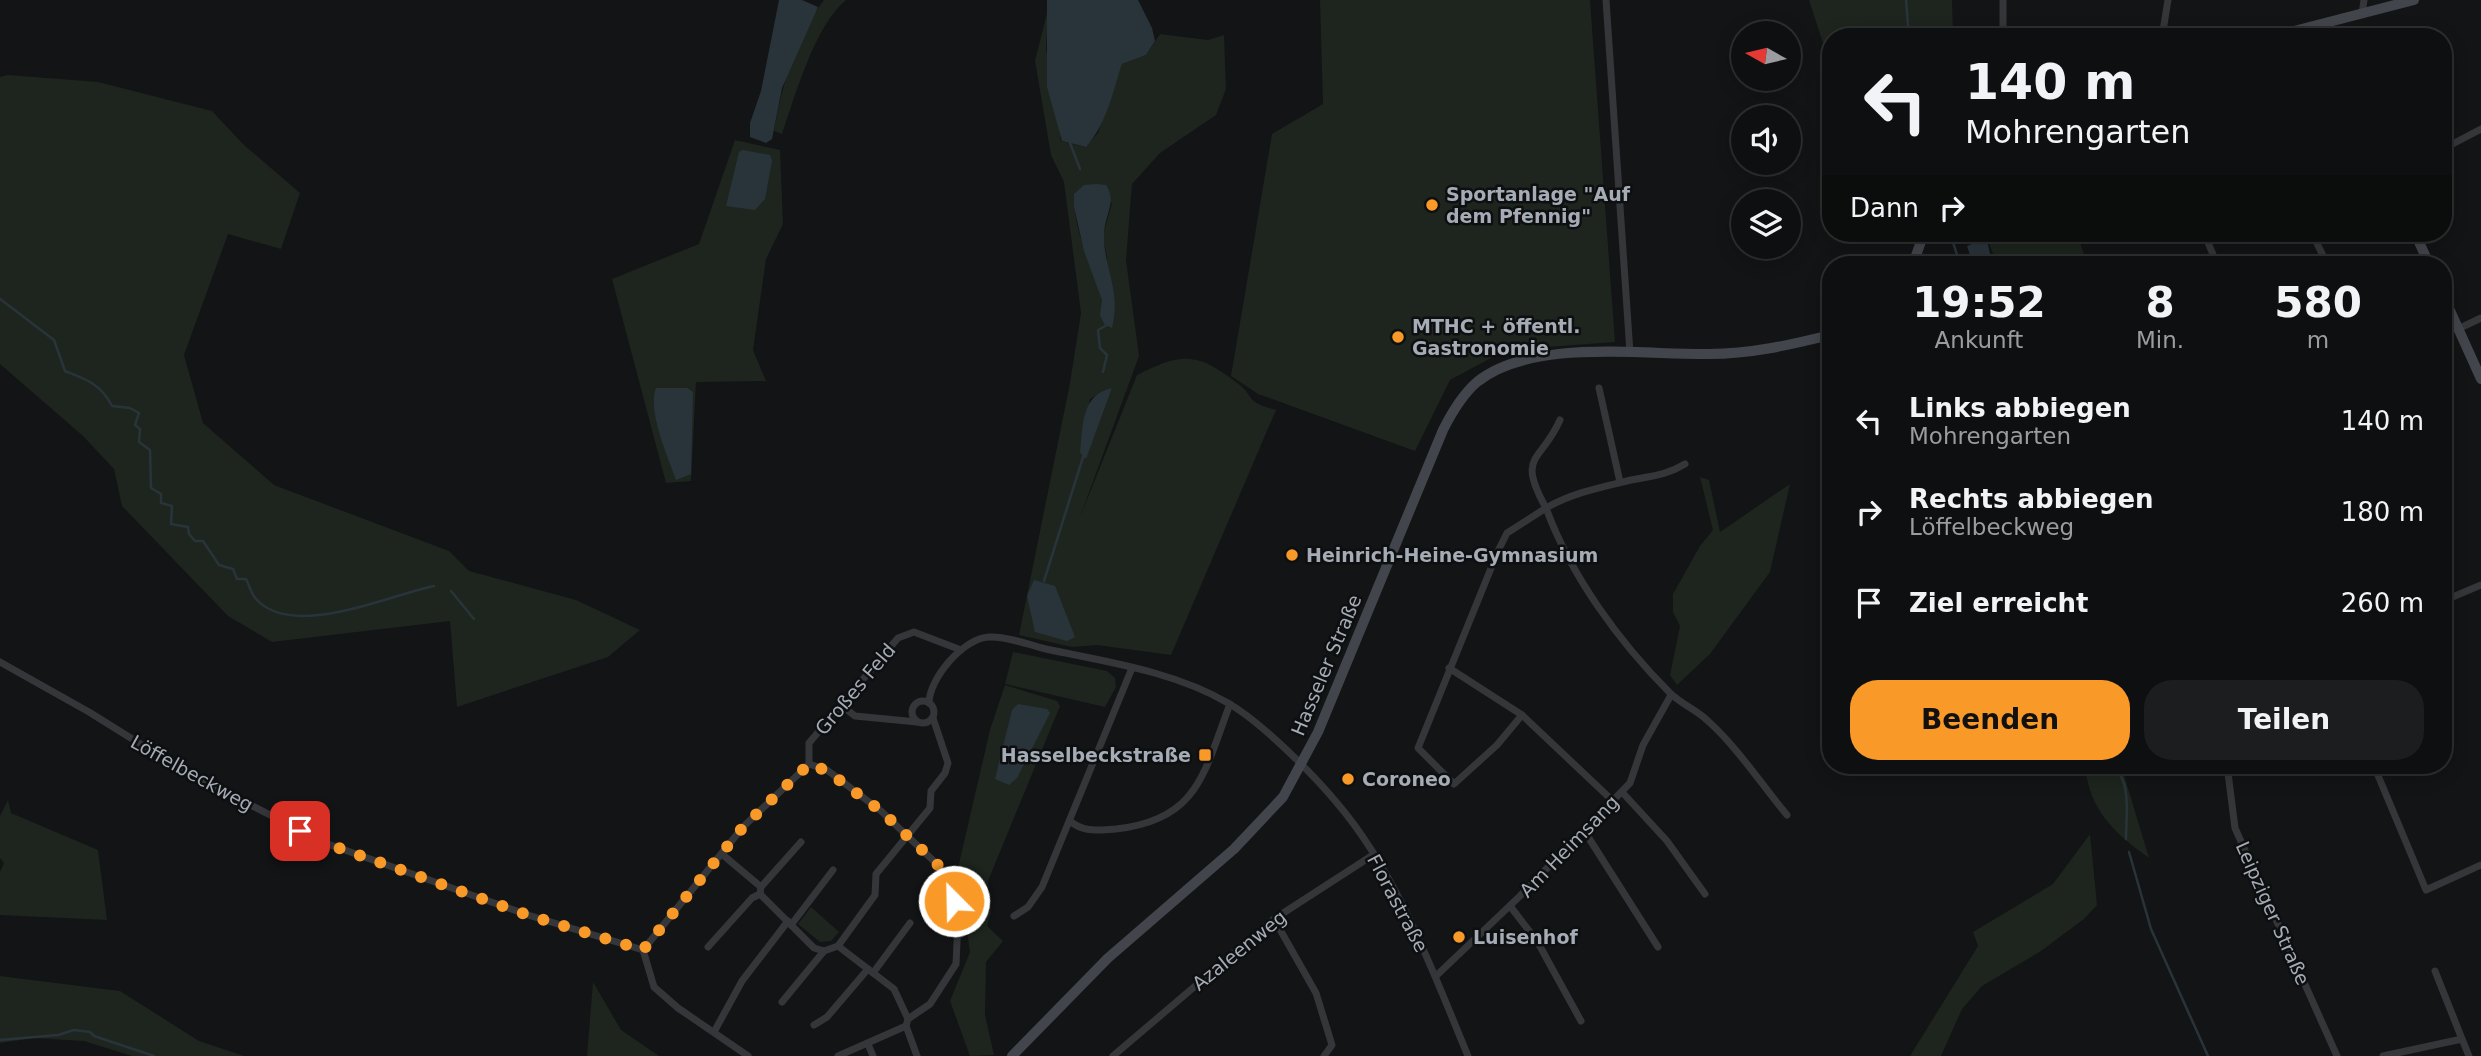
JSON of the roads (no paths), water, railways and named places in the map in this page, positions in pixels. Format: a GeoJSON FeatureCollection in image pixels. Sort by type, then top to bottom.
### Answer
{"type":"FeatureCollection","features":[{"type":"Feature","properties":{"kind":"main road"},"geometry":{"type":"LineString","coordinates":[[2311,28],[2414,0]]}},
{"type":"Feature","properties":{"kind":"main road"},"geometry":{"type":"LineString","coordinates":[[2452,315],[2481,379]]}},
{"type":"Feature","properties":{"kind":"main road","name":"Hasseler Straße"},"geometry":{"type":"LineString","coordinates":[[1012,1056],[1108,958],[1272,812],[1301,768],[1443,430],[1466,393],[1486,376],[1525,360],[1548,356],[1750,352],[1822,337]]}},
{"type":"Feature","properties":{"kind":"street"},"geometry":{"type":"LineString","coordinates":[[1606,0],[1630,353]]}},
{"type":"Feature","properties":{"kind":"street"},"geometry":{"type":"LineString","coordinates":[[2003,0],[2003,28]]}},
{"type":"Feature","properties":{"kind":"street"},"geometry":{"type":"LineString","coordinates":[[2163,28],[2168,0]]}},
{"type":"Feature","properties":{"kind":"street"},"geometry":{"type":"LineString","coordinates":[[2362,15],[2364,0]]}},
{"type":"Feature","properties":{"kind":"street"},"geometry":{"type":"LineString","coordinates":[[2452,144],[2481,129]]}},
{"type":"Feature","properties":{"kind":"street"},"geometry":{"type":"LineString","coordinates":[[2458,328],[2481,318]]}},
{"type":"Feature","properties":{"kind":"street"},"geometry":{"type":"LineString","coordinates":[[1598,388],[1620,482]]}},
{"type":"Feature","properties":{"kind":"street"},"geometry":{"type":"LineString","coordinates":[[1560,420],[1553,437],[1538,450],[1532,466],[1535,488],[1576,571],[1607,618],[1671,695],[1707,719],[1787,815]]}},
{"type":"Feature","properties":{"kind":"street"},"geometry":{"type":"LineString","coordinates":[[1522,715],[1497,745],[1454,784],[1418,747],[1507,533],[1565,498],[1620,482],[1660,476],[1685,464]]}},
{"type":"Feature","properties":{"kind":"street"},"geometry":{"type":"LineString","coordinates":[[2452,597],[2481,584]]}},
{"type":"Feature","properties":{"kind":"street","name":"Großes Feld"},"geometry":{"type":"LineString","coordinates":[[809,764],[809,743],[898,638],[914,632],[961,650]]}},
{"type":"Feature","properties":{"kind":"street"},"geometry":{"type":"LineString","coordinates":[[782,1002],[824,951],[838,946],[875,895],[876,874],[930,808],[931,791],[945,773],[948,763],[933,719],[934,710],[929,703],[929,691],[961,650],[988,637],[1182,681],[1230,704],[1301,768]]}},
{"type":"Feature","properties":{"kind":"street","name":"Löffelbeckweg"},"geometry":{"type":"LineString","coordinates":[[0,662],[89,712],[182,770],[325,843],[528,915],[643,950]]}},
{"type":"Feature","properties":{"kind":"street"},"geometry":{"type":"LineString","coordinates":[[1014,916],[1028,907],[1042,887],[1132,668]]}},
{"type":"Feature","properties":{"kind":"street"},"geometry":{"type":"LineString","coordinates":[[1449,668],[1522,715],[1614,802]]}},
{"type":"Feature","properties":{"kind":"street","name":"Am Heimsang"},"geometry":{"type":"LineString","coordinates":[[1436,976],[1585,832],[1630,783],[1643,745],[1671,695]]}},
{"type":"Feature","properties":{"kind":"street"},"geometry":{"type":"LineString","coordinates":[[917,722],[912,715],[914,706],[921,701],[929,703]]}},
{"type":"Feature","properties":{"kind":"street"},"geometry":{"type":"LineString","coordinates":[[1070,821],[1086,830],[1121,828],[1156,821],[1180,807],[1200,780],[1230,704]]}},
{"type":"Feature","properties":{"kind":"street"},"geometry":{"type":"LineString","coordinates":[[842,706],[855,716],[926,723],[933,719]]}},
{"type":"Feature","properties":{"kind":"street"},"geometry":{"type":"LineString","coordinates":[[748,1056],[678,1008],[654,987],[643,950],[723,855],[743,827],[809,764],[827,771],[881,811],[939,866],[951,888],[960,944],[956,964],[930,1004],[907,1023],[868,1044],[838,1056]]}},
{"type":"Feature","properties":{"kind":"street","name":"Florastraße"},"geometry":{"type":"LineString","coordinates":[[1301,768],[1338,804],[1373,855],[1436,976],[1468,1056]]}},
{"type":"Feature","properties":{"kind":"street","name":"Leipziger Straße"},"geometry":{"type":"LineString","coordinates":[[2228,774],[2235,828],[2337,1056]]}},
{"type":"Feature","properties":{"kind":"street"},"geometry":{"type":"LineString","coordinates":[[2377,774],[2426,890],[2481,866]]}},
{"type":"Feature","properties":{"kind":"street"},"geometry":{"type":"LineString","coordinates":[[1622,792],[1667,841],[1705,894]]}},
{"type":"Feature","properties":{"kind":"street"},"geometry":{"type":"LineString","coordinates":[[1585,832],[1658,947]]}},
{"type":"Feature","properties":{"kind":"street"},"geometry":{"type":"LineString","coordinates":[[708,947],[801,842]]}},
{"type":"Feature","properties":{"kind":"street"},"geometry":{"type":"LineString","coordinates":[[723,855],[814,948],[824,951]]}},
{"type":"Feature","properties":{"kind":"street","name":"Azaleenweg"},"geometry":{"type":"LineString","coordinates":[[1114,1056],[1274,919],[1373,855]]}},
{"type":"Feature","properties":{"kind":"street"},"geometry":{"type":"LineString","coordinates":[[713,1032],[735,999],[741,981],[833,870]]}},
{"type":"Feature","properties":{"kind":"street"},"geometry":{"type":"LineString","coordinates":[[1510,906],[1537,941],[1581,1021]]}},
{"type":"Feature","properties":{"kind":"street"},"geometry":{"type":"LineString","coordinates":[[1274,919],[1316,993],[1332,1045],[1324,1056]]}},
{"type":"Feature","properties":{"kind":"street"},"geometry":{"type":"LineString","coordinates":[[814,1025],[827,1017],[871,971],[910,923]]}},
{"type":"Feature","properties":{"kind":"street"},"geometry":{"type":"LineString","coordinates":[[838,946],[894,989],[917,1056]]}},
{"type":"Feature","properties":{"kind":"street"},"geometry":{"type":"LineString","coordinates":[[2435,971],[2469,1056]]}},
{"type":"Feature","properties":{"kind":"street"},"geometry":{"type":"LineString","coordinates":[[2383,1056],[2462,1039]]}},
{"type":"Feature","properties":{"kind":"street"},"geometry":{"type":"LineString","coordinates":[[868,1044],[873,1056]]}},
{"type":"Feature","properties":{"kind":"waterway"},"geometry":{"type":"LineString","coordinates":[[1906,0],[1908,28]]}},
{"type":"Feature","properties":{"kind":"waterway"},"geometry":{"type":"LineString","coordinates":[[1070,143],[1080,169]]}},
{"type":"Feature","properties":{"kind":"waterway"},"geometry":{"type":"LineString","coordinates":[[1953,242],[1957,256]]}},
{"type":"Feature","properties":{"kind":"waterway"},"geometry":{"type":"LineString","coordinates":[[0,299],[54,340],[65,371],[98,388],[112,406],[130,408],[139,413],[135,425],[140,429],[139,442],[150,450],[151,488],[161,494],[161,503],[172,506],[171,524],[188,527],[189,534],[195,541],[203,541],[219,565],[233,569],[237,579],[246,579],[256,599],[272,611],[293,616],[317,615],[368,605],[434,586]]}},
{"type":"Feature","properties":{"kind":"waterway"},"geometry":{"type":"LineString","coordinates":[[1103,372],[1107,355],[1100,348],[1098,330],[1107,325]]}},
{"type":"Feature","properties":{"kind":"waterway"},"geometry":{"type":"LineString","coordinates":[[1044,581],[1084,454]]}},
{"type":"Feature","properties":{"kind":"waterway"},"geometry":{"type":"LineString","coordinates":[[451,591],[474,619]]}},
{"type":"Feature","properties":{"kind":"waterway"},"geometry":{"type":"LineString","coordinates":[[2120,774],[2125,787],[2126,839]]}},
{"type":"Feature","properties":{"kind":"waterway"},"geometry":{"type":"LineString","coordinates":[[2129,852],[2151,929],[2208,1056]]}},
{"type":"Feature","properties":{"kind":"waterway"},"geometry":{"type":"LineString","coordinates":[[0,1040],[58,1035],[74,1030],[90,1032],[94,1036],[154,1056]]}},
{"type":"Feature","properties":{"kind":"place","name":"Sportanlage \"Auf dem Pfennig\""},"geometry":{"type":"Point","coordinates":[1432,205]}},
{"type":"Feature","properties":{"kind":"place","name":"MTHC + öffentl. Gastronomie"},"geometry":{"type":"Point","coordinates":[1398,337]}},
{"type":"Feature","properties":{"kind":"place","name":"Heinrich-Heine-Gymnasium"},"geometry":{"type":"Point","coordinates":[1292,555]}},
{"type":"Feature","properties":{"kind":"place","name":"Hasselbeckstraße"},"geometry":{"type":"Point","coordinates":[1205,755]}},
{"type":"Feature","properties":{"kind":"place","name":"Coroneo"},"geometry":{"type":"Point","coordinates":[1348,779]}},
{"type":"Feature","properties":{"kind":"place","name":"Luisenhof"},"geometry":{"type":"Point","coordinates":[1459,937]}}]}
